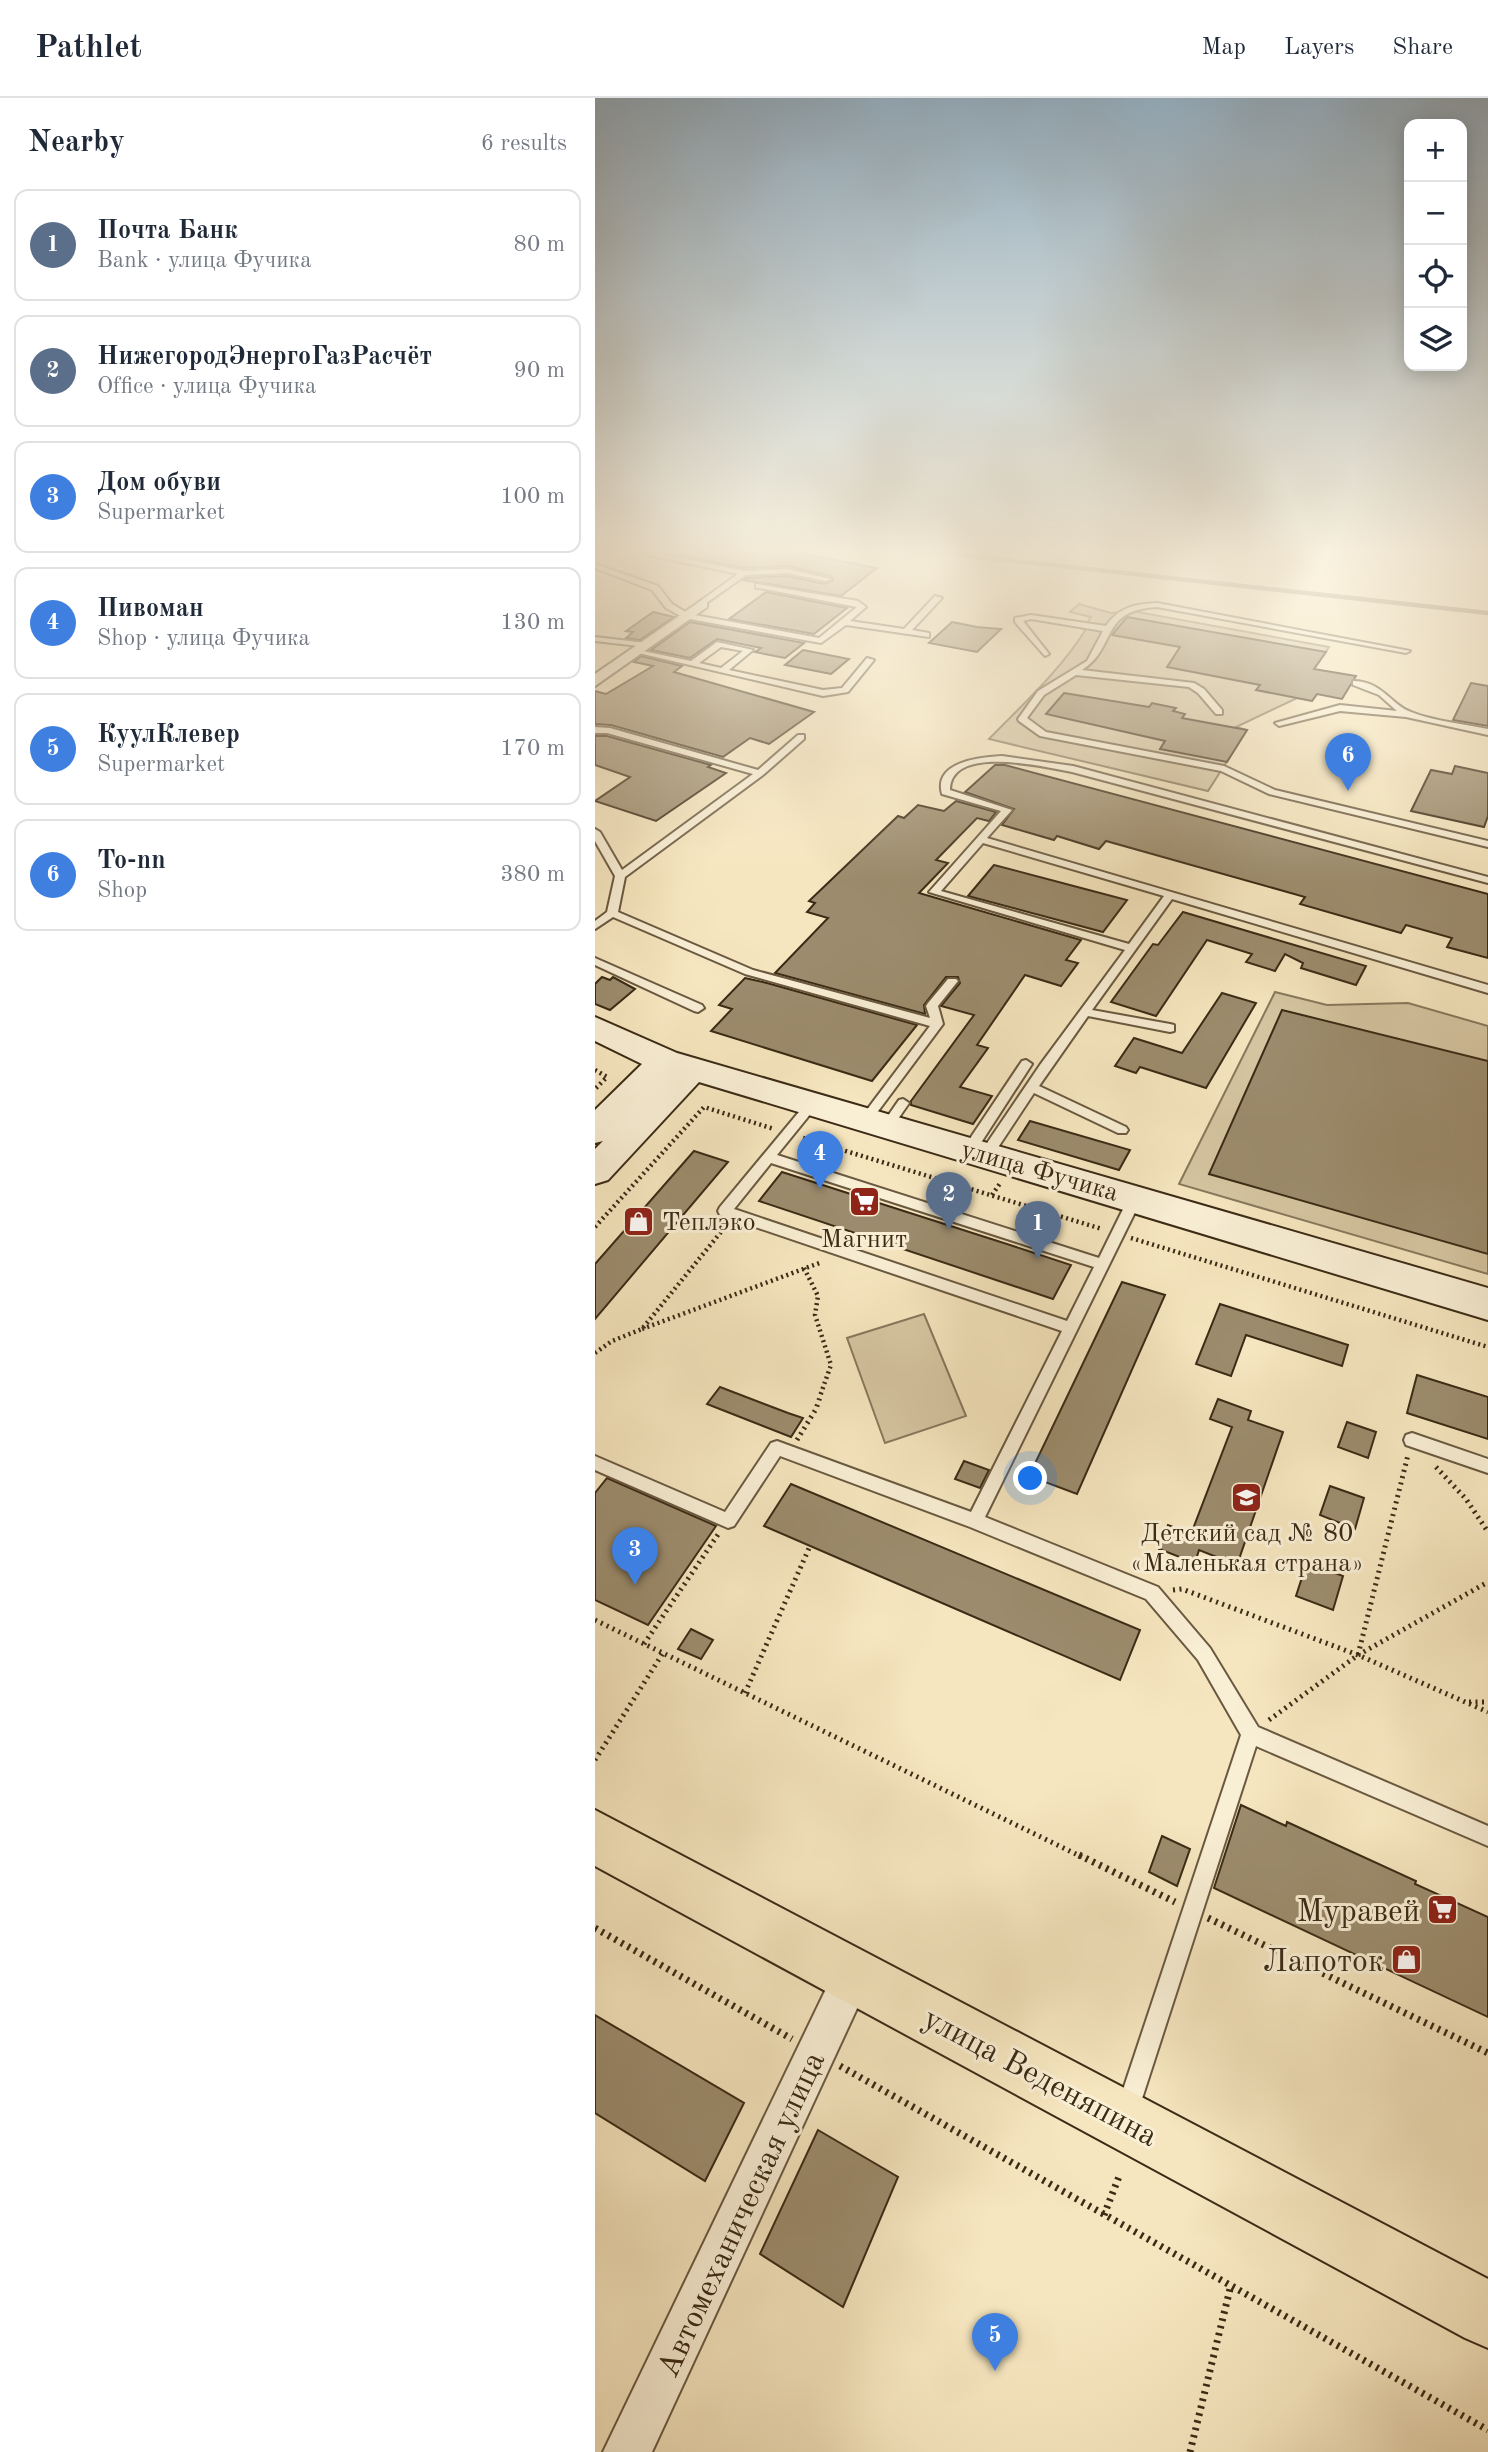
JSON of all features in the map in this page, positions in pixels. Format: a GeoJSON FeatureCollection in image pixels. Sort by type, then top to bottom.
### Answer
{"type":"FeatureCollection","features":[{"type":"Feature","properties":{"kind":"main road","name":"улица Веденяпина"},"geometry":{"type":"LineString","coordinates":[[595,1837],[853,1976],[1122,2147],[1488,2315]]}},
{"type":"Feature","properties":{"kind":"street"},"geometry":{"type":"LineString","coordinates":[[595,681],[626,660]]}},
{"type":"Feature","properties":{"kind":"street","name":"улица Фучика"},"geometry":{"type":"LineString","coordinates":[[595,1027],[633,1048],[678,1065],[812,1104],[885,1116],[978,1152],[1488,1304]]}},
{"type":"Feature","properties":{"kind":"street"},"geometry":{"type":"LineString","coordinates":[[595,1130],[678,1065]]}},
{"type":"Feature","properties":{"kind":"street"},"geometry":{"type":"LineString","coordinates":[[595,1171],[678,1065]]}},
{"type":"Feature","properties":{"kind":"street","name":"Автомеханическая улица"},"geometry":{"type":"LineString","coordinates":[[627,2452],[853,1976]]}},
{"type":"Feature","properties":{"kind":"lane"},"geometry":{"type":"LineString","coordinates":[[679,660],[823,693],[845,690],[870,660]]}},
{"type":"Feature","properties":{"kind":"lane"},"geometry":{"type":"LineString","coordinates":[[692,664],[698,660]]}},
{"type":"Feature","properties":{"kind":"lane"},"geometry":{"type":"LineString","coordinates":[[722,671],[736,660]]}},
{"type":"Feature","properties":{"kind":"lane"},"geometry":{"type":"LineString","coordinates":[[1091,660],[1041,693],[1023,719],[1043,734],[1224,769],[1272,792],[1488,844]]}},
{"type":"Feature","properties":{"kind":"lane"},"geometry":{"type":"LineString","coordinates":[[1074,672],[1191,685],[1201,691],[1219,712]]}},
{"type":"Feature","properties":{"kind":"lane"},"geometry":{"type":"LineString","coordinates":[[1356,683],[1383,692],[1406,714]]}},
{"type":"Feature","properties":{"kind":"lane"},"geometry":{"type":"LineString","coordinates":[[1279,723],[1340,708],[1406,714],[1488,732]]}},
{"type":"Feature","properties":{"kind":"lane"},"geometry":{"type":"LineString","coordinates":[[595,730],[607,730],[760,773]]}},
{"type":"Feature","properties":{"kind":"lane"},"geometry":{"type":"LineString","coordinates":[[620,876],[760,773],[801,737]]}},
{"type":"Feature","properties":{"kind":"lane"},"geometry":{"type":"LineString","coordinates":[[1132,948],[934,891],[1007,810],[945,792],[944,782],[950,772],[979,759],[1003,757],[1073,769],[1488,880]]}},
{"type":"Feature","properties":{"kind":"lane"},"geometry":{"type":"LineString","coordinates":[[595,832],[620,876],[613,913],[595,926]]}},
{"type":"Feature","properties":{"kind":"lane"},"geometry":{"type":"LineString","coordinates":[[981,839],[1488,989]]}},
{"type":"Feature","properties":{"kind":"lane"},"geometry":{"type":"LineString","coordinates":[[978,1152],[1031,1087],[1170,895]]}},
{"type":"Feature","properties":{"kind":"lane"},"geometry":{"type":"LineString","coordinates":[[613,913],[749,972],[936,1024]]}},
{"type":"Feature","properties":{"kind":"lane"},"geometry":{"type":"LineString","coordinates":[[595,961],[698,1008]]}},
{"type":"Feature","properties":{"kind":"lane"},"geometry":{"type":"LineString","coordinates":[[885,1116],[936,1024],[932,1006],[952,981]]}},
{"type":"Feature","properties":{"kind":"lane"},"geometry":{"type":"LineString","coordinates":[[1085,1012],[1170,1028]]}},
{"type":"Feature","properties":{"kind":"lane"},"geometry":{"type":"LineString","coordinates":[[978,1152],[1026,1064]]}},
{"type":"Feature","properties":{"kind":"lane"},"geometry":{"type":"LineString","coordinates":[[1031,1087],[1122,1130]]}},
{"type":"Feature","properties":{"kind":"lane"},"geometry":{"type":"LineString","coordinates":[[812,1104],[725,1211],[1070,1328]]}},
{"type":"Feature","properties":{"kind":"lane"},"geometry":{"type":"LineString","coordinates":[[768,1157],[1102,1264]]}},
{"type":"Feature","properties":{"kind":"lane"},"geometry":{"type":"LineString","coordinates":[[975,1521],[1135,1198]]}},
{"type":"Feature","properties":{"kind":"lane"},"geometry":{"type":"LineString","coordinates":[[1412,1440],[1488,1466]]}},
{"type":"Feature","properties":{"kind":"lane"},"geometry":{"type":"LineString","coordinates":[[595,1463],[728,1521],[777,1448],[975,1521],[1152,1593],[1204,1654],[1251,1734],[1488,1836]]}},
{"type":"Feature","properties":{"kind":"lane"},"geometry":{"type":"LineString","coordinates":[[1122,2147],[1193,1910],[1251,1734]]}},
{"type":"Feature","properties":{"kind":"path"},"geometry":{"type":"LineString","coordinates":[[595,1070],[607,1077],[595,1089]]}},
{"type":"Feature","properties":{"kind":"path"},"geometry":{"type":"LineString","coordinates":[[595,1227],[704,1107],[1488,1347]]}},
{"type":"Feature","properties":{"kind":"path"},"geometry":{"type":"LineString","coordinates":[[642,1329],[735,1214]]}},
{"type":"Feature","properties":{"kind":"path"},"geometry":{"type":"LineString","coordinates":[[595,1353],[612,1341],[847,1252]]}},
{"type":"Feature","properties":{"kind":"path"},"geometry":{"type":"LineString","coordinates":[[789,1453],[816,1409],[831,1365],[815,1315],[818,1296],[804,1268]]}},
{"type":"Feature","properties":{"kind":"path"},"geometry":{"type":"LineString","coordinates":[[1412,1440],[1466,1499],[1488,1532]]}},
{"type":"Feature","properties":{"kind":"path"},"geometry":{"type":"LineString","coordinates":[[1358,1655],[1412,1440]]}},
{"type":"Feature","properties":{"kind":"path"},"geometry":{"type":"LineString","coordinates":[[644,1644],[728,1521]]}},
{"type":"Feature","properties":{"kind":"path"},"geometry":{"type":"LineString","coordinates":[[745,1693],[810,1546]]}},
{"type":"Feature","properties":{"kind":"path"},"geometry":{"type":"LineString","coordinates":[[1251,1734],[1358,1655],[1488,1582]]}},
{"type":"Feature","properties":{"kind":"path"},"geometry":{"type":"LineString","coordinates":[[1152,1593],[1182,1589],[1358,1655],[1488,1712]]}},
{"type":"Feature","properties":{"kind":"path"},"geometry":{"type":"LineString","coordinates":[[595,1620],[1488,2053]]}},
{"type":"Feature","properties":{"kind":"path"},"geometry":{"type":"LineString","coordinates":[[595,1760],[663,1653]]}},
{"type":"Feature","properties":{"kind":"path"},"geometry":{"type":"LineString","coordinates":[[1465,1702],[1488,1702]]}},
{"type":"Feature","properties":{"kind":"path"},"geometry":{"type":"LineString","coordinates":[[595,1744],[603,1748]]}},
{"type":"Feature","properties":{"kind":"path"},"geometry":{"type":"LineString","coordinates":[[595,1928],[1488,2430]]}},
{"type":"Feature","properties":{"kind":"path"},"geometry":{"type":"LineString","coordinates":[[1104,2215],[1122,2147]]}},
{"type":"Feature","properties":{"kind":"path"},"geometry":{"type":"LineString","coordinates":[[1190,2452],[1231,2285]]}},
{"type":"Feature","properties":{"kind":"shaded area"},"geometry":{"type":"Polygon","coordinates":[[[1063,660],[1320,660],[1313,671],[1317,694],[1312,701],[1297,698],[1236,727],[1247,730],[1208,791],[989,739],[1063,660]]]}},
{"type":"Feature","properties":{"kind":"shaded area"},"geometry":{"type":"Polygon","coordinates":[[[1275,992],[1327,1005],[1408,1003],[1488,1026],[1488,1274],[1179,1184],[1275,992]]]}},
{"type":"Feature","properties":{"kind":"shaded area"},"geometry":{"type":"Polygon","coordinates":[[[924,1314],[966,1416],[885,1443],[847,1338],[924,1314]]]}},
{"type":"Feature","properties":{"kind":"building"},"geometry":{"type":"Polygon","coordinates":[[[657,660],[682,666],[674,672],[814,712],[769,744],[750,738],[723,757],[611,725],[595,724],[595,691],[606,694],[653,666],[634,662],[657,660]]]}},
{"type":"Feature","properties":{"kind":"building"},"geometry":{"type":"Polygon","coordinates":[[[791,660],[848,660],[831,674],[785,665],[791,660]]]}},
{"type":"Feature","properties":{"kind":"building"},"geometry":{"type":"Polygon","coordinates":[[[1172,660],[1320,660],[1314,669],[1356,676],[1342,699],[1317,694],[1312,701],[1256,690],[1260,685],[1167,667],[1172,660]]]}},
{"type":"Feature","properties":{"kind":"building"},"geometry":{"type":"Polygon","coordinates":[[[1471,683],[1488,686],[1488,726],[1453,720],[1471,683]]]}},
{"type":"Feature","properties":{"kind":"building"},"geometry":{"type":"Polygon","coordinates":[[[1064,693],[1149,707],[1152,703],[1176,708],[1173,711],[1185,714],[1182,718],[1247,730],[1227,762],[1160,749],[1165,741],[1046,714],[1064,693]]]}},
{"type":"Feature","properties":{"kind":"building"},"geometry":{"type":"Polygon","coordinates":[[[595,736],[607,736],[711,765],[708,767],[726,773],[656,821],[595,801],[630,777],[595,765],[595,736]]]}},
{"type":"Feature","properties":{"kind":"building"},"geometry":{"type":"Polygon","coordinates":[[[995,765],[1005,765],[1488,894],[1488,958],[1447,947],[1452,938],[1406,925],[1401,933],[1300,904],[1305,897],[1106,841],[1099,849],[1057,836],[1054,840],[1002,825],[1014,809],[965,792],[995,765]]]}},
{"type":"Feature","properties":{"kind":"building"},"geometry":{"type":"Polygon","coordinates":[[[1455,766],[1488,773],[1488,816],[1484,827],[1411,811],[1431,770],[1452,774],[1455,766]]]}},
{"type":"Feature","properties":{"kind":"building"},"geometry":{"type":"Polygon","coordinates":[[[956,801],[996,812],[989,821],[977,818],[936,860],[948,863],[919,893],[1081,940],[1066,960],[1078,963],[1061,986],[1025,975],[977,1045],[988,1048],[960,1087],[992,1096],[973,1124],[911,1105],[911,1101],[974,1015],[941,1006],[960,983],[958,977],[946,977],[924,1005],[925,1014],[775,973],[828,918],[807,912],[815,903],[809,901],[898,816],[904,818],[918,805],[944,811],[956,801]]]}},
{"type":"Feature","properties":{"kind":"building"},"geometry":{"type":"Polygon","coordinates":[[[994,865],[1127,900],[1103,932],[968,896],[994,865]]]}},
{"type":"Feature","properties":{"kind":"building"},"geometry":{"type":"Polygon","coordinates":[[[1183,912],[1366,966],[1356,985],[1301,968],[1303,963],[1285,954],[1275,971],[1246,962],[1252,954],[1207,940],[1156,1016],[1111,1002],[1153,944],[1158,945],[1183,912]]]}},
{"type":"Feature","properties":{"kind":"building"},"geometry":{"type":"Polygon","coordinates":[[[602,977],[610,980],[613,977],[635,989],[610,1010],[595,1004],[595,984],[602,977]]]}},
{"type":"Feature","properties":{"kind":"building"},"geometry":{"type":"Polygon","coordinates":[[[745,978],[917,1025],[872,1081],[711,1031],[732,1009],[719,1005],[745,978]]]}},
{"type":"Feature","properties":{"kind":"building"},"geometry":{"type":"Polygon","coordinates":[[[1222,993],[1256,1003],[1206,1088],[1140,1067],[1136,1073],[1115,1066],[1134,1038],[1182,1053],[1222,993]]]}},
{"type":"Feature","properties":{"kind":"building"},"geometry":{"type":"Polygon","coordinates":[[[1282,1010],[1488,1061],[1488,1254],[1209,1174],[1282,1010]]]}},
{"type":"Feature","properties":{"kind":"building"},"geometry":{"type":"Polygon","coordinates":[[[1030,1121],[1130,1150],[1119,1170],[1018,1140],[1030,1121]]]}},
{"type":"Feature","properties":{"kind":"building"},"geometry":{"type":"Polygon","coordinates":[[[694,1151],[728,1162],[595,1319],[595,1264],[694,1151]]]}},
{"type":"Feature","properties":{"kind":"building"},"geometry":{"type":"Polygon","coordinates":[[[782,1172],[1071,1265],[1053,1299],[759,1201],[782,1172]]]}},
{"type":"Feature","properties":{"kind":"building"},"geometry":{"type":"Polygon","coordinates":[[[1122,1282],[1165,1295],[1077,1494],[1029,1476],[1122,1282]]]}},
{"type":"Feature","properties":{"kind":"building"},"geometry":{"type":"Polygon","coordinates":[[[1220,1304],[1348,1345],[1342,1366],[1246,1335],[1231,1376],[1196,1364],[1220,1304]]]}},
{"type":"Feature","properties":{"kind":"building"},"geometry":{"type":"Polygon","coordinates":[[[1417,1375],[1488,1397],[1488,1439],[1407,1413],[1417,1375]]]}},
{"type":"Feature","properties":{"kind":"building"},"geometry":{"type":"Polygon","coordinates":[[[720,1387],[803,1418],[791,1437],[707,1404],[720,1387]]]}},
{"type":"Feature","properties":{"kind":"building"},"geometry":{"type":"Polygon","coordinates":[[[1218,1399],[1251,1411],[1248,1420],[1283,1432],[1237,1565],[1199,1550],[1195,1563],[1159,1549],[1168,1525],[1191,1534],[1232,1427],[1210,1419],[1218,1399]]]}},
{"type":"Feature","properties":{"kind":"building"},"geometry":{"type":"Polygon","coordinates":[[[1347,1422],[1376,1432],[1368,1458],[1338,1447],[1347,1422]]]}},
{"type":"Feature","properties":{"kind":"building"},"geometry":{"type":"Polygon","coordinates":[[[964,1461],[989,1470],[980,1488],[955,1479],[964,1461]]]}},
{"type":"Feature","properties":{"kind":"building"},"geometry":{"type":"Polygon","coordinates":[[[607,1478],[716,1526],[648,1625],[595,1600],[595,1493],[607,1478]]]}},
{"type":"Feature","properties":{"kind":"building"},"geometry":{"type":"Polygon","coordinates":[[[791,1484],[1140,1630],[1120,1680],[764,1526],[791,1484]]]}},
{"type":"Feature","properties":{"kind":"building"},"geometry":{"type":"Polygon","coordinates":[[[1330,1486],[1364,1498],[1355,1529],[1320,1515],[1330,1486]]]}},
{"type":"Feature","properties":{"kind":"building"},"geometry":{"type":"Polygon","coordinates":[[[1307,1562],[1343,1576],[1333,1610],[1296,1596],[1307,1562]]]}},
{"type":"Feature","properties":{"kind":"building"},"geometry":{"type":"Polygon","coordinates":[[[691,1629],[713,1640],[701,1659],[678,1649],[691,1629]]]}},
{"type":"Feature","properties":{"kind":"building"},"geometry":{"type":"Polygon","coordinates":[[[1241,1805],[1286,1826],[1287,1822],[1488,1917],[1488,2017],[1214,1888],[1241,1805]]]}},
{"type":"Feature","properties":{"kind":"building"},"geometry":{"type":"Polygon","coordinates":[[[1162,1836],[1190,1849],[1177,1886],[1149,1872],[1162,1836]]]}},
{"type":"Feature","properties":{"kind":"building"},"geometry":{"type":"Polygon","coordinates":[[[595,2015],[744,2103],[705,2181],[595,2113],[595,2015]]]}},
{"type":"Feature","properties":{"kind":"building"},"geometry":{"type":"Polygon","coordinates":[[[818,2130],[898,2177],[843,2307],[760,2254],[818,2130]]]}},
{"type":"Feature","properties":{"kind":"place","name":"To-nn"},"geometry":{"type":"Point","coordinates":[1348,791]}},
{"type":"Feature","properties":{"kind":"place","name":"Пивоман"},"geometry":{"type":"Point","coordinates":[820,1189]}},
{"type":"Feature","properties":{"kind":"place","name":"Магнит"},"geometry":{"type":"Point","coordinates":[864,1202]}},
{"type":"Feature","properties":{"kind":"place","name":"Теплэко"},"geometry":{"type":"Point","coordinates":[639,1221]}},
{"type":"Feature","properties":{"kind":"place","name":"НижегородЭнергоГазРасчёт"},"geometry":{"type":"Point","coordinates":[949,1230]}},
{"type":"Feature","properties":{"kind":"place","name":"Почта Банк"},"geometry":{"type":"Point","coordinates":[1038,1259]}},
{"type":"Feature","properties":{"kind":"place","name":"Детский сад № 80 «Маленькая страна»"},"geometry":{"type":"Point","coordinates":[1247,1497]}},
{"type":"Feature","properties":{"kind":"place","name":"Дом обуви"},"geometry":{"type":"Point","coordinates":[635,1585]}},
{"type":"Feature","properties":{"kind":"place","name":"Муравей"},"geometry":{"type":"Point","coordinates":[1443,1910]}},
{"type":"Feature","properties":{"kind":"place","name":"Лапоток"},"geometry":{"type":"Point","coordinates":[1407,1960]}},
{"type":"Feature","properties":{"kind":"place","name":"КуулКлевер"},"geometry":{"type":"Point","coordinates":[995,2371]}}]}
